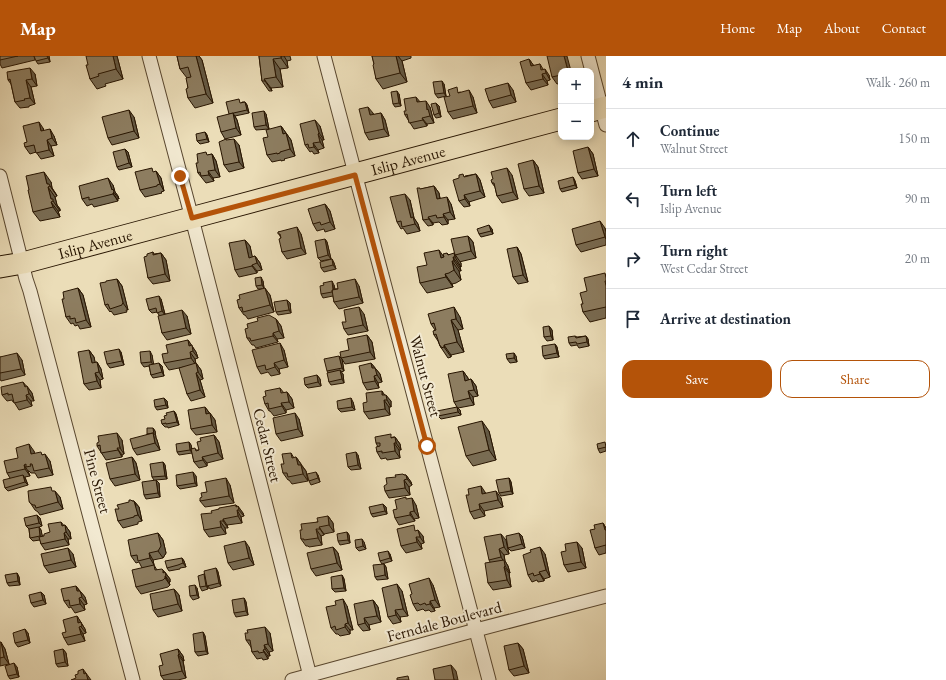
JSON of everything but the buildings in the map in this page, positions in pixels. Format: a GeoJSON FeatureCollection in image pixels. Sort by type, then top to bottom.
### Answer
{"type":"FeatureCollection","features":[{"type":"Feature","properties":{"kind":"main road","name":"Islip Avenue"},"geometry":{"type":"LineString","coordinates":[[0,271],[23,263],[558,120]]}},
{"type":"Feature","properties":{"kind":"main road","name":"Islip Avenue"},"geometry":{"type":"LineString","coordinates":[[0,267],[23,263]]}},
{"type":"Feature","properties":{"kind":"street","name":"Cedar Street"},"geometry":{"type":"LineString","coordinates":[[149,56],[310,678]]}},
{"type":"Feature","properties":{"kind":"street","name":"Walnut Street"},"geometry":{"type":"LineString","coordinates":[[324,56],[489,680]]}},
{"type":"Feature","properties":{"kind":"street"},"geometry":{"type":"LineString","coordinates":[[588,56],[601,112]]}},
{"type":"Feature","properties":{"kind":"street","name":"Pine Street"},"geometry":{"type":"LineString","coordinates":[[0,176],[133,680]]}},
{"type":"Feature","properties":{"kind":"street","name":"Ferndale Boulevard"},"geometry":{"type":"LineString","coordinates":[[292,680],[310,678],[476,630],[606,596]]}},
{"type":"Feature","properties":{"kind":"route"},"geometry":{"type":"LineString","coordinates":[[180,176],[192,218],[355,175],[427,446]]}}]}
